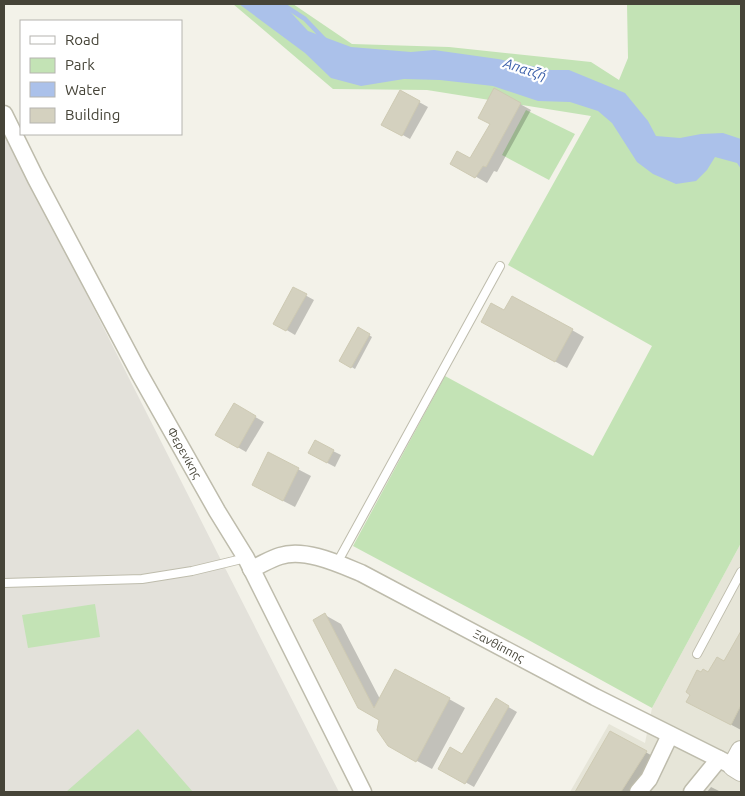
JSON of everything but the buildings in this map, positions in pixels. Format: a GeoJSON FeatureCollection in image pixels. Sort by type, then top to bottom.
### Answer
{"type":"FeatureCollection","features":[{"type":"Feature","properties":{"kind":"street","name":"Φερενίκης"},"geometry":{"type":"LineString","coordinates":[[4,114],[138,373],[248,564],[363,792]]}},
{"type":"Feature","properties":{"kind":"street","name":"Ξανθίππης"},"geometry":{"type":"LineString","coordinates":[[248,564],[291,554],[304,555],[337,563],[361,573],[670,735],[734,762]]}},
{"type":"Feature","properties":{"kind":"street"},"geometry":{"type":"LineString","coordinates":[[638,792],[648,779],[670,735]]}},
{"type":"Feature","properties":{"kind":"street"},"geometry":{"type":"LineString","coordinates":[[692,792],[734,762]]}},
{"type":"Feature","properties":{"kind":"lane"},"geometry":{"type":"LineString","coordinates":[[337,563],[500,266]]}},
{"type":"Feature","properties":{"kind":"lane"},"geometry":{"type":"LineString","coordinates":[[4,581],[142,579],[248,564]]}},
{"type":"Feature","properties":{"kind":"lane"},"geometry":{"type":"LineString","coordinates":[[697,654],[741,572]]}},
{"type":"Feature","properties":{"kind":"shaded area"},"geometry":{"type":"Polygon","coordinates":[[[4,131],[223,564],[339,792],[4,792],[4,131]]]}},
{"type":"Feature","properties":{"kind":"shaded area"},"geometry":{"type":"Polygon","coordinates":[[[741,543],[741,792],[570,792],[609,724],[645,743],[652,708],[741,543]]]}},
{"type":"Feature","properties":{"kind":"green space"},"geometry":{"type":"Polygon","coordinates":[[[233,4],[293,4],[352,44],[449,47],[591,62],[619,80],[628,58],[627,4],[741,4],[741,543],[652,708],[353,546],[445,376],[593,456],[652,346],[508,265],[591,116],[427,90],[333,89],[233,4]]]}},
{"type":"Feature","properties":{"kind":"green space"},"geometry":{"type":"Polygon","coordinates":[[[526,110],[575,134],[549,180],[502,155],[526,110]]]}},
{"type":"Feature","properties":{"kind":"green space"},"geometry":{"type":"Polygon","coordinates":[[[95,604],[100,637],[28,648],[22,615],[95,604]]]}},
{"type":"Feature","properties":{"kind":"green space"},"geometry":{"type":"Polygon","coordinates":[[[138,729],[193,792],[66,792],[138,729]]]}},
{"type":"Feature","properties":{"kind":"water"},"geometry":{"type":"Polygon","coordinates":[[[239,4],[283,4],[308,31],[351,47],[411,52],[434,50],[498,59],[551,70],[569,70],[625,93],[648,121],[656,136],[680,138],[701,134],[723,133],[741,139],[741,169],[737,163],[715,157],[707,170],[696,181],[676,184],[653,174],[637,162],[612,123],[598,111],[570,102],[538,101],[493,86],[440,80],[404,79],[361,86],[331,78],[305,53],[239,4]]]}},
{"type":"Feature","properties":{"kind":"waterway","name":"Απατζή"},"geometry":{"type":"LineString","coordinates":[[282,4],[305,19],[325,40]]}}]}
